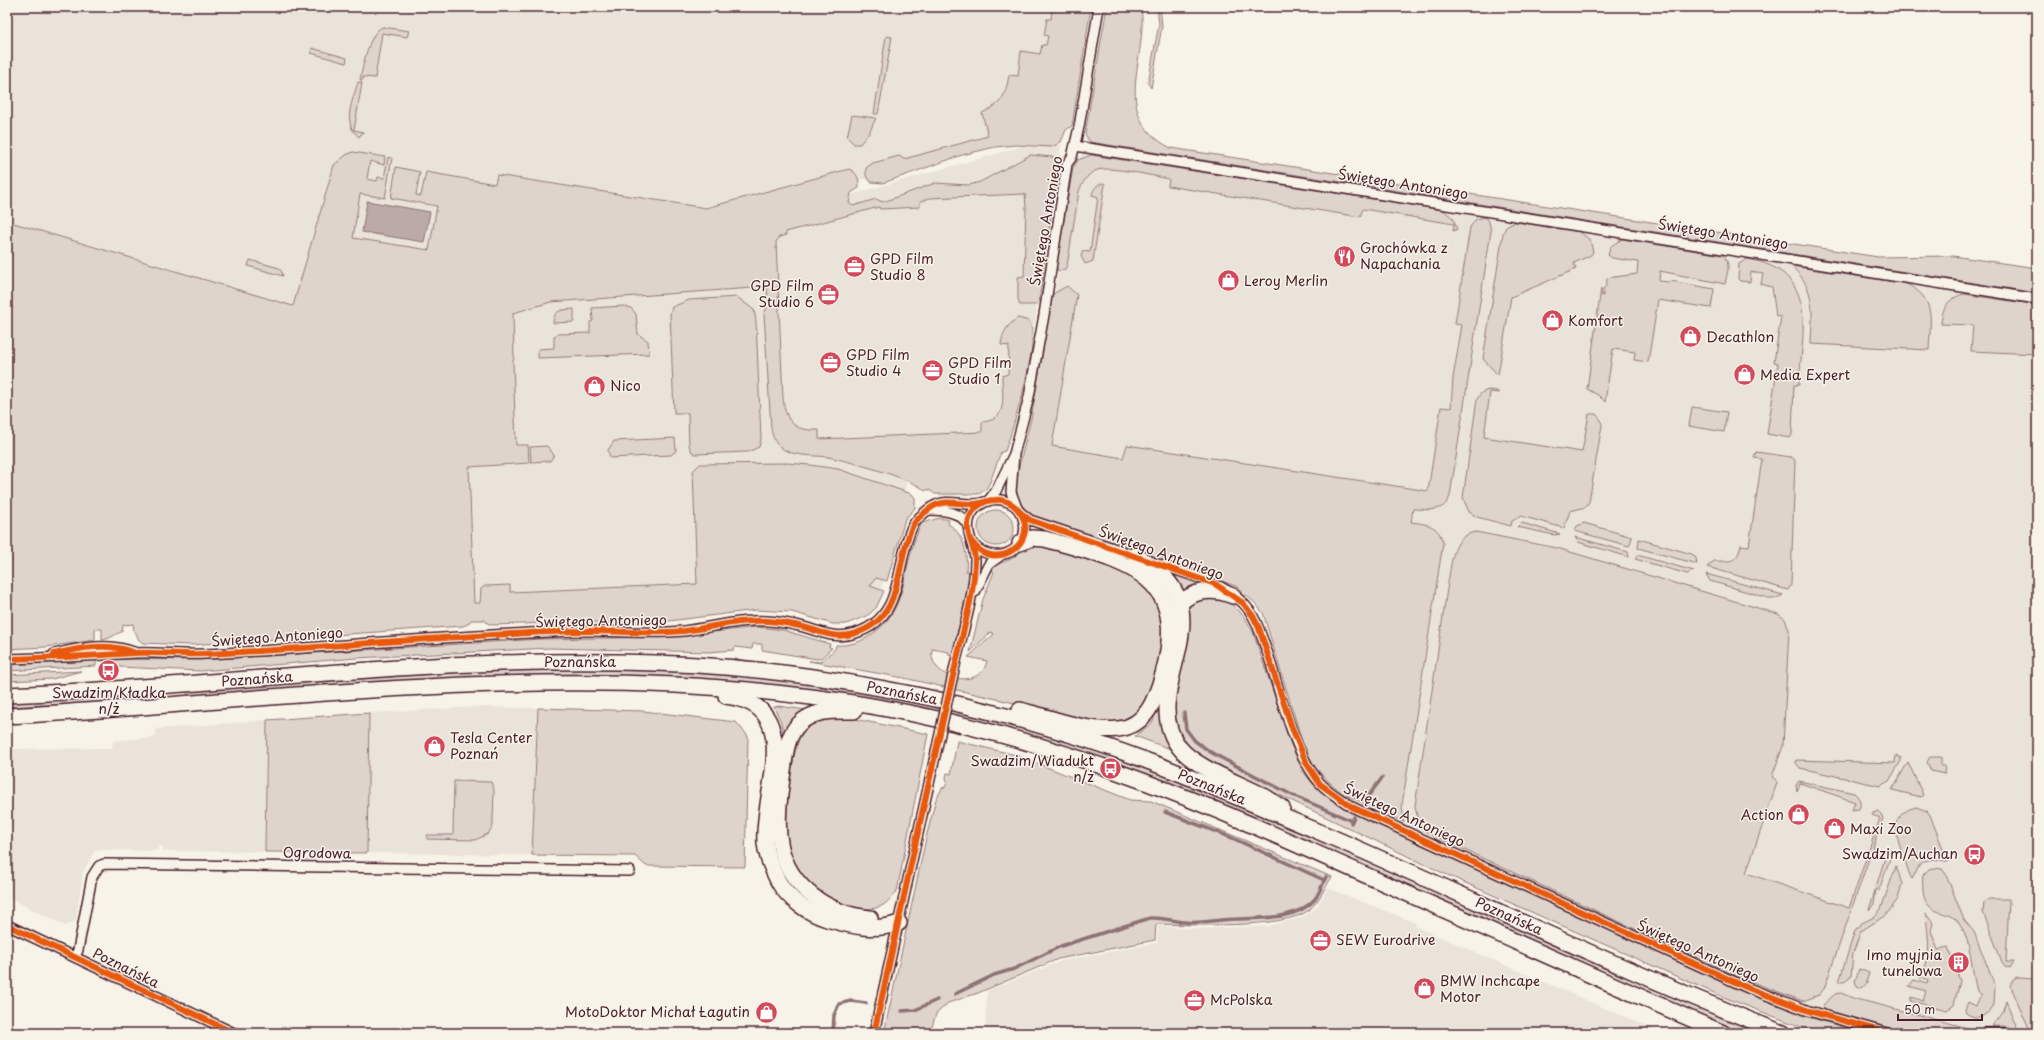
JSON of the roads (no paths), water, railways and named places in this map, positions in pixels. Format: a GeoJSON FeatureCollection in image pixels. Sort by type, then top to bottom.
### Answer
{"type":"FeatureCollection","features":[{"type":"Feature","properties":{"kind":"main road"},"geometry":{"type":"LineString","coordinates":[[1020,543],[1029,538],[1042,538],[1128,567],[1143,576],[1156,589],[1163,601],[1169,623]]}},
{"type":"Feature","properties":{"kind":"main road"},"geometry":{"type":"LineString","coordinates":[[1135,555],[1152,566],[1162,575],[1172,588],[1179,604],[1182,622],[1182,636],[1168,695],[1166,713],[1168,726],[1175,742],[1190,757],[1220,775],[1264,796],[1318,832]]}},
{"type":"Feature","properties":{"kind":"main road"},"geometry":{"type":"LineString","coordinates":[[963,705],[1020,710],[1092,728],[1118,729],[1128,727],[1147,712],[1156,698],[1168,652],[1169,623],[1172,613],[1179,604],[1190,595],[1202,592],[1219,591],[1233,596]]}},
{"type":"Feature","properties":{"kind":"main road","name":"Poznańska"},"geometry":{"type":"LineString","coordinates":[[7,695],[423,668],[540,662],[618,662],[697,665],[795,675],[885,689],[963,705],[1026,722],[1154,764],[1318,832],[1669,987],[1783,1033]]}},
{"type":"Feature","properties":{"kind":"main road","name":"Poznańska"},"geometry":{"type":"LineString","coordinates":[[7,716],[484,684],[574,682],[660,683],[793,694],[891,710],[1025,742],[1165,789],[1294,843],[1723,1033]]}},
{"type":"Feature","properties":{"kind":"main road"},"geometry":{"type":"LineString","coordinates":[[660,683],[711,695],[745,700],[760,708],[767,716],[772,729],[774,749],[766,821],[766,844],[774,872],[788,895],[812,912],[835,921],[870,928],[888,927],[899,923]]}},
{"type":"Feature","properties":{"kind":"main road"},"geometry":{"type":"LineString","coordinates":[[891,710],[830,711],[817,713],[800,723],[792,734],[787,746],[778,821],[783,857],[791,875],[802,887],[822,902],[845,912],[899,923]]}},
{"type":"Feature","properties":{"kind":"street"},"geometry":{"type":"LineString","coordinates":[[1075,146],[1099,7]]}},
{"type":"Feature","properties":{"kind":"street","name":"Świętego Antoniego"},"geometry":{"type":"LineString","coordinates":[[1888,1033],[1809,1011],[1748,988],[1352,807],[1332,794],[1313,774],[1301,752],[1255,620],[1243,603],[1216,584],[1030,520],[1018,510],[1011,492],[1014,454],[1025,415],[1036,360],[1068,164],[1075,146],[2037,299]]}},
{"type":"Feature","properties":{"kind":"street","name":"Świętego Antoniego"},"geometry":{"type":"LineString","coordinates":[[7,659],[41,657],[100,647],[118,648],[136,653],[206,654],[426,639],[570,632],[650,633],[752,621],[795,625],[834,636],[849,635],[869,628],[882,618],[888,609],[894,594],[913,526],[918,519],[928,510],[945,502],[963,502],[976,505],[986,501],[996,491],[1003,472],[1014,454]]}},
{"type":"Feature","properties":{"kind":"street"},"geometry":{"type":"LineString","coordinates":[[968,526],[973,511],[986,501],[1001,500],[1018,510],[1025,528],[1020,543],[1010,553],[1001,556],[989,564],[973,595]]}},
{"type":"Feature","properties":{"kind":"street"},"geometry":{"type":"LineString","coordinates":[[874,1033],[956,661],[973,595],[976,560],[965,519],[959,515],[928,510]]}},
{"type":"Feature","properties":{"kind":"street"},"geometry":{"type":"LineString","coordinates":[[972,542],[984,554],[1001,556]]}},
{"type":"Feature","properties":{"kind":"street","name":"Ogrodowa"},"geometry":{"type":"LineString","coordinates":[[75,957],[92,877],[94,871],[104,864],[630,871]]}},
{"type":"Feature","properties":{"kind":"street","name":"Poznańska"},"geometry":{"type":"LineString","coordinates":[[7,925],[234,1033]]}},
{"type":"Feature","properties":{"kind":"street"},"geometry":{"type":"LineString","coordinates":[[1985,1033],[2008,1033]]}},
{"type":"Feature","properties":{"kind":"waterway"},"geometry":{"type":"LineString","coordinates":[[1184,713],[1186,729],[1195,741],[1212,753],[1290,794],[1352,821]]}},
{"type":"Feature","properties":{"kind":"waterway"},"geometry":{"type":"LineString","coordinates":[[1369,795],[1382,778]]}},
{"type":"Feature","properties":{"kind":"waterway"},"geometry":{"type":"LineString","coordinates":[[1165,812],[1230,837],[1324,880]]}},
{"type":"Feature","properties":{"kind":"waterway"},"geometry":{"type":"LineString","coordinates":[[1351,823],[1354,817]]}},
{"type":"Feature","properties":{"kind":"waterway"},"geometry":{"type":"LineString","coordinates":[[955,994],[994,975],[1014,969],[1061,946],[1150,918],[1197,922],[1267,918],[1299,911],[1315,899],[1326,877]]}},
{"type":"Feature","properties":{"kind":"waterway"},"geometry":{"type":"LineString","coordinates":[[902,1011],[915,1010],[937,1000]]}},
{"type":"Feature","properties":{"kind":"waterway"},"geometry":{"type":"LineString","coordinates":[[833,1033],[834,1015],[839,1004],[851,1001],[866,1003]]}},
{"type":"Feature","properties":{"kind":"place","name":"Grochówka z Napachania"},"geometry":{"type":"Point","coordinates":[1344,256]}},
{"type":"Feature","properties":{"kind":"place","name":"GPD Film Studio 8"},"geometry":{"type":"Point","coordinates":[855,267]}},
{"type":"Feature","properties":{"kind":"place","name":"Leroy Merlin"},"geometry":{"type":"Point","coordinates":[1229,281]}},
{"type":"Feature","properties":{"kind":"place","name":"GPD Film Studio 6"},"geometry":{"type":"Point","coordinates":[829,294]}},
{"type":"Feature","properties":{"kind":"place","name":"Komfort"},"geometry":{"type":"Point","coordinates":[1553,321]}},
{"type":"Feature","properties":{"kind":"place","name":"Decathlon"},"geometry":{"type":"Point","coordinates":[1690,337]}},
{"type":"Feature","properties":{"kind":"place","name":"GPD Film Studio 4"},"geometry":{"type":"Point","coordinates":[831,363]}},
{"type":"Feature","properties":{"kind":"place","name":"GPD Film Studio 1"},"geometry":{"type":"Point","coordinates":[933,371]}},
{"type":"Feature","properties":{"kind":"place","name":"Media Expert"},"geometry":{"type":"Point","coordinates":[1745,375]}},
{"type":"Feature","properties":{"kind":"place","name":"Nico"},"geometry":{"type":"Point","coordinates":[594,386]}},
{"type":"Feature","properties":{"kind":"place","name":"Swadzim/Kładka n/ż"},"geometry":{"type":"Point","coordinates":[109,671]}},
{"type":"Feature","properties":{"kind":"place","name":"Tesla Center Poznań"},"geometry":{"type":"Point","coordinates":[434,746]}},
{"type":"Feature","properties":{"kind":"place","name":"Swadzim/Wiadukt n/ż"},"geometry":{"type":"Point","coordinates":[1110,769]}},
{"type":"Feature","properties":{"kind":"place","name":"Action"},"geometry":{"type":"Point","coordinates":[1799,815]}},
{"type":"Feature","properties":{"kind":"place","name":"Maxi Zoo"},"geometry":{"type":"Point","coordinates":[1835,829]}},
{"type":"Feature","properties":{"kind":"place","name":"Swadzim/Auchan"},"geometry":{"type":"Point","coordinates":[1974,854]}},
{"type":"Feature","properties":{"kind":"place","name":"SEW Eurodrive"},"geometry":{"type":"Point","coordinates":[1321,940]}},
{"type":"Feature","properties":{"kind":"place","name":"Imo myjnia tunelowa"},"geometry":{"type":"Point","coordinates":[1958,963]}},
{"type":"Feature","properties":{"kind":"place","name":"BMW Inchcape Motor"},"geometry":{"type":"Point","coordinates":[1425,989]}},
{"type":"Feature","properties":{"kind":"place","name":"McPolska"},"geometry":{"type":"Point","coordinates":[1195,1000]}},
{"type":"Feature","properties":{"kind":"place","name":"MotoDoktor Michał Łagutin"},"geometry":{"type":"Point","coordinates":[766,1012]}}]}
